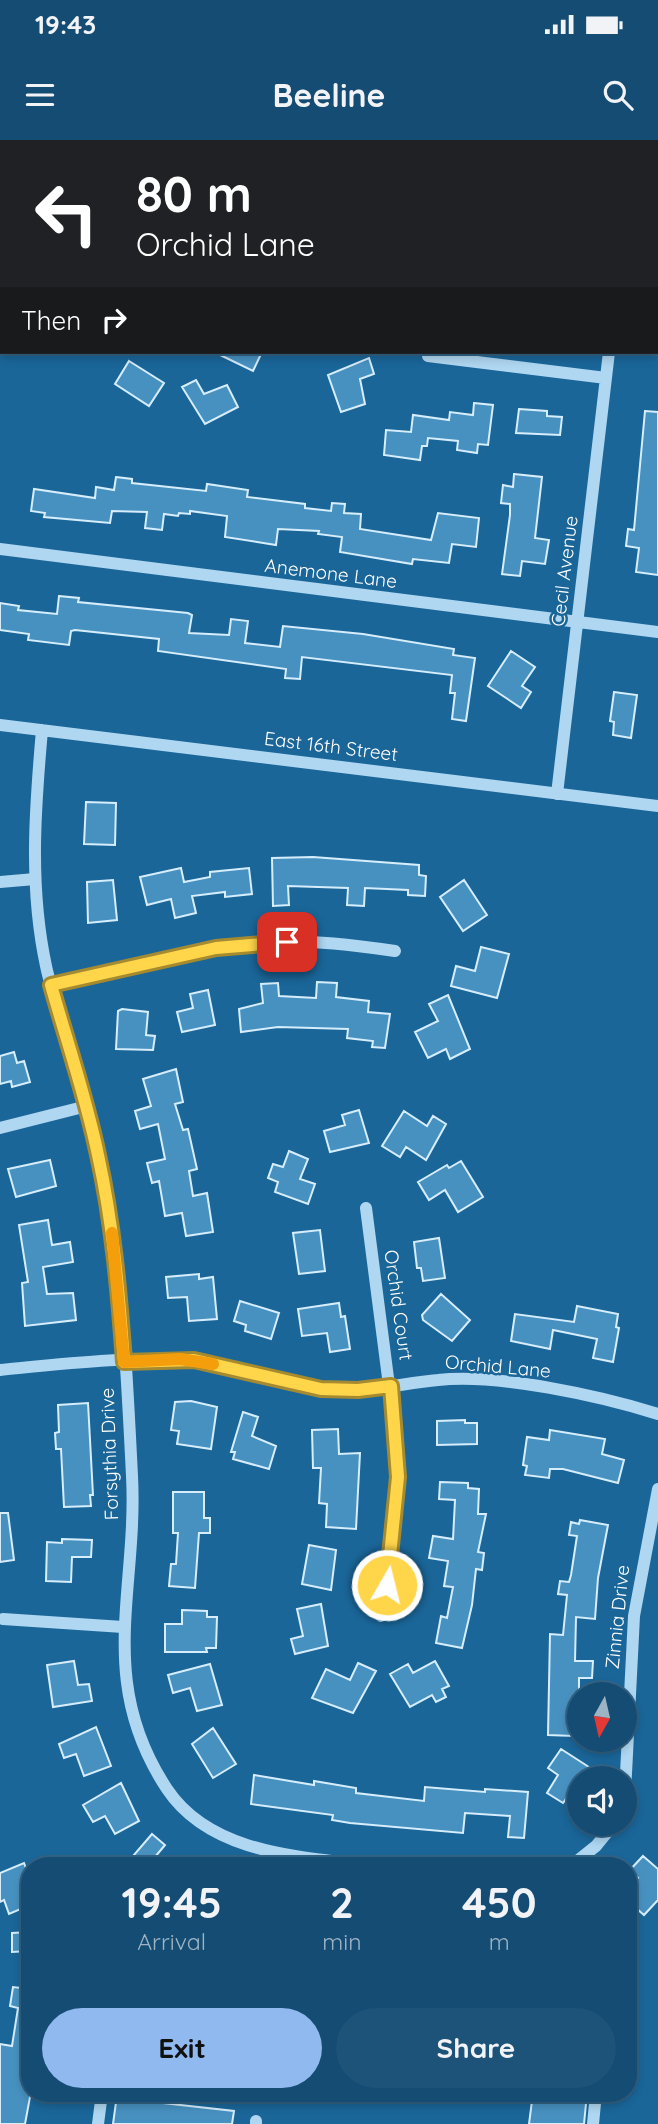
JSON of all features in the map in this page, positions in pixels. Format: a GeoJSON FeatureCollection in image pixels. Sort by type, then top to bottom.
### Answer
{"type":"FeatureCollection","features":[{"type":"Feature","properties":{"kind":"street","name":"Cecil Avenue"},"geometry":{"type":"LineString","coordinates":[[557,794],[609,354]]}},
{"type":"Feature","properties":{"kind":"street"},"geometry":{"type":"LineString","coordinates":[[428,356],[606,378]]}},
{"type":"Feature","properties":{"kind":"street","name":"Anemone Lane"},"geometry":{"type":"LineString","coordinates":[[0,549],[658,632]]}},
{"type":"Feature","properties":{"kind":"street","name":"East 16th Street"},"geometry":{"type":"LineString","coordinates":[[0,725],[658,806]]}},
{"type":"Feature","properties":{"kind":"street","name":"Forsythia Drive"},"geometry":{"type":"LineString","coordinates":[[43,730],[35,813],[35,879],[41,934],[51,985],[87,1106],[110,1220],[124,1362],[132,1482],[129,1578],[123,1627],[125,1677],[145,1745],[164,1784],[180,1808],[204,1826],[239,1843],[322,1857]]}},
{"type":"Feature","properties":{"kind":"street"},"geometry":{"type":"LineString","coordinates":[[0,882],[35,879]]}},
{"type":"Feature","properties":{"kind":"street"},"geometry":{"type":"LineString","coordinates":[[51,985],[173,956],[273,942],[323,943],[395,951]]}},
{"type":"Feature","properties":{"kind":"street"},"geometry":{"type":"LineString","coordinates":[[0,1128],[87,1106]]}},
{"type":"Feature","properties":{"kind":"street","name":"Orchid Court"},"geometry":{"type":"LineString","coordinates":[[366,1208],[391,1386],[398,1488],[392,1556],[381,1616]]}},
{"type":"Feature","properties":{"kind":"street","name":"Orchid Lane"},"geometry":{"type":"LineString","coordinates":[[0,1370],[194,1360],[321,1389],[358,1390],[439,1379],[483,1380],[595,1397],[658,1414]]}},
{"type":"Feature","properties":{"kind":"street","name":"Zinnia Drive"},"geometry":{"type":"LineString","coordinates":[[626,1766],[634,1616],[658,1489]]}},
{"type":"Feature","properties":{"kind":"street"},"geometry":{"type":"LineString","coordinates":[[3,1619],[123,1627]]}},
{"type":"Feature","properties":{"kind":"street"},"geometry":{"type":"LineString","coordinates":[[582,1857],[604,1836]]}},
{"type":"Feature","properties":{"kind":"street"},"geometry":{"type":"LineString","coordinates":[[98,2124],[101,2102]]}},
{"type":"Feature","properties":{"kind":"street"},"geometry":{"type":"LineString","coordinates":[[593,2124],[595,2102]]}},
{"type":"Feature","properties":{"kind":"building"},"geometry":{"type":"Polygon","coordinates":[[[218,354],[261,354],[253,371],[218,354]]]}},
{"type":"Feature","properties":{"kind":"building"},"geometry":{"type":"Polygon","coordinates":[[[369,358],[374,374],[360,379],[365,404],[341,412],[328,375],[369,358]]]}},
{"type":"Feature","properties":{"kind":"building"},"geometry":{"type":"Polygon","coordinates":[[[129,361],[164,383],[149,406],[115,384],[129,361]]]}},
{"type":"Feature","properties":{"kind":"building"},"geometry":{"type":"Polygon","coordinates":[[[196,380],[204,394],[227,385],[238,407],[205,424],[182,387],[196,380]]]}},
{"type":"Feature","properties":{"kind":"building"},"geometry":{"type":"Polygon","coordinates":[[[474,403],[493,405],[488,445],[478,444],[477,453],[457,450],[458,441],[428,438],[427,446],[422,446],[420,460],[384,455],[386,430],[411,432],[413,415],[449,420],[450,412],[473,415],[474,403]]]}},
{"type":"Feature","properties":{"kind":"building"},"geometry":{"type":"Polygon","coordinates":[[[519,409],[547,411],[547,416],[562,417],[560,435],[516,433],[519,409]]]}},
{"type":"Feature","properties":{"kind":"building"},"geometry":{"type":"Polygon","coordinates":[[[645,411],[658,412],[658,575],[636,572],[639,548],[626,546],[628,529],[634,530],[645,411]]]}},
{"type":"Feature","properties":{"kind":"building"},"geometry":{"type":"Polygon","coordinates":[[[514,474],[542,477],[535,538],[549,540],[545,564],[522,561],[520,576],[502,574],[510,515],[510,504],[501,503],[503,485],[513,487],[514,474]]]}},
{"type":"Feature","properties":{"kind":"building"},"geometry":{"type":"Polygon","coordinates":[[[116,477],[132,479],[132,483],[206,491],[207,484],[248,490],[247,497],[305,504],[305,508],[331,511],[332,503],[345,504],[344,513],[361,514],[360,529],[431,540],[438,513],[479,518],[476,547],[452,544],[449,563],[413,559],[412,564],[340,552],[342,537],[318,534],[319,531],[278,529],[276,545],[225,537],[227,516],[190,511],[190,514],[179,513],[178,516],[164,514],[162,530],[145,528],[147,512],[112,511],[110,523],[44,517],[45,513],[31,511],[34,489],[95,498],[96,487],[114,490],[116,477]]]}},
{"type":"Feature","properties":{"kind":"building"},"geometry":{"type":"Polygon","coordinates":[[[59,596],[79,598],[78,602],[188,613],[192,615],[189,633],[229,635],[231,619],[248,621],[245,643],[280,647],[283,626],[363,634],[454,649],[453,655],[475,658],[466,721],[452,719],[455,693],[450,693],[452,675],[302,657],[300,679],[285,678],[286,669],[158,651],[159,639],[75,630],[71,631],[69,645],[28,640],[29,634],[0,630],[0,603],[19,606],[18,610],[57,614],[59,596]]]}},
{"type":"Feature","properties":{"kind":"building"},"geometry":{"type":"Polygon","coordinates":[[[511,651],[535,667],[522,686],[531,692],[521,708],[488,686],[511,651]]]}},
{"type":"Feature","properties":{"kind":"building"},"geometry":{"type":"Polygon","coordinates":[[[614,692],[637,695],[631,738],[613,735],[614,722],[610,721],[614,692]]]}},
{"type":"Feature","properties":{"kind":"building"},"geometry":{"type":"Polygon","coordinates":[[[86,802],[116,803],[115,845],[84,844],[86,802]]]}},
{"type":"Feature","properties":{"kind":"building"},"geometry":{"type":"Polygon","coordinates":[[[313,857],[419,865],[419,875],[426,876],[425,896],[408,895],[408,890],[365,888],[364,906],[347,905],[348,888],[288,886],[289,905],[273,906],[272,858],[313,857]]]}},
{"type":"Feature","properties":{"kind":"building"},"geometry":{"type":"Polygon","coordinates":[[[181,868],[184,882],[210,877],[210,872],[249,868],[252,894],[225,897],[225,892],[192,896],[196,913],[175,918],[171,899],[147,905],[140,877],[181,868]]]}},
{"type":"Feature","properties":{"kind":"building"},"geometry":{"type":"Polygon","coordinates":[[[113,880],[117,920],[88,923],[87,882],[113,880]]]}},
{"type":"Feature","properties":{"kind":"building"},"geometry":{"type":"Polygon","coordinates":[[[464,880],[487,915],[463,931],[440,897],[464,880]]]}},
{"type":"Feature","properties":{"kind":"building"},"geometry":{"type":"Polygon","coordinates":[[[481,947],[509,954],[497,998],[451,986],[456,966],[475,971],[481,947]]]}},
{"type":"Feature","properties":{"kind":"building"},"geometry":{"type":"Polygon","coordinates":[[[317,982],[337,983],[336,997],[369,1001],[368,1012],[390,1014],[385,1048],[372,1047],[373,1041],[347,1038],[348,1029],[278,1027],[241,1032],[239,1009],[263,1003],[261,984],[278,983],[279,996],[316,998],[317,982]]]}},
{"type":"Feature","properties":{"kind":"building"},"geometry":{"type":"Polygon","coordinates":[[[208,990],[215,1025],[182,1032],[177,1012],[193,1008],[190,994],[208,990]]]}},
{"type":"Feature","properties":{"kind":"building"},"geometry":{"type":"Polygon","coordinates":[[[448,995],[470,1049],[450,1059],[446,1049],[428,1058],[415,1032],[438,1021],[429,1004],[448,995]]]}},
{"type":"Feature","properties":{"kind":"building"},"geometry":{"type":"Polygon","coordinates":[[[122,1009],[148,1012],[146,1035],[155,1036],[153,1050],[116,1049],[118,1011],[122,1009]]]}},
{"type":"Feature","properties":{"kind":"building"},"geometry":{"type":"Polygon","coordinates":[[[14,1052],[17,1063],[24,1061],[30,1082],[12,1087],[11,1081],[0,1084],[0,1056],[14,1052]]]}},
{"type":"Feature","properties":{"kind":"building"},"geometry":{"type":"Polygon","coordinates":[[[176,1069],[183,1102],[175,1104],[183,1130],[188,1129],[197,1169],[189,1171],[193,1196],[207,1193],[213,1232],[186,1236],[182,1213],[165,1216],[159,1181],[152,1183],[147,1163],[165,1159],[158,1124],[140,1129],[135,1111],[151,1106],[143,1079],[176,1069]]]}},
{"type":"Feature","properties":{"kind":"building"},"geometry":{"type":"Polygon","coordinates":[[[359,1110],[369,1143],[330,1152],[324,1131],[345,1125],[342,1115],[359,1110]]]}},
{"type":"Feature","properties":{"kind":"building"},"geometry":{"type":"Polygon","coordinates":[[[404,1111],[427,1126],[433,1116],[446,1124],[426,1160],[406,1147],[400,1157],[382,1146],[404,1111]]]}},
{"type":"Feature","properties":{"kind":"building"},"geometry":{"type":"Polygon","coordinates":[[[289,1151],[308,1159],[300,1179],[315,1184],[308,1204],[275,1192],[278,1182],[268,1178],[273,1164],[283,1167],[289,1151]]]}},
{"type":"Feature","properties":{"kind":"building"},"geometry":{"type":"Polygon","coordinates":[[[50,1160],[56,1186],[16,1197],[8,1169],[50,1160]]]}},
{"type":"Feature","properties":{"kind":"building"},"geometry":{"type":"Polygon","coordinates":[[[461,1161],[483,1197],[458,1212],[445,1190],[429,1200],[418,1182],[447,1165],[449,1168],[461,1161]]]}},
{"type":"Feature","properties":{"kind":"building"},"geometry":{"type":"Polygon","coordinates":[[[48,1220],[52,1245],[70,1242],[73,1262],[43,1267],[47,1294],[73,1293],[76,1320],[25,1326],[22,1283],[28,1282],[19,1225],[48,1220]]]}},
{"type":"Feature","properties":{"kind":"building"},"geometry":{"type":"Polygon","coordinates":[[[320,1230],[325,1271],[299,1274],[293,1233],[320,1230]]]}},
{"type":"Feature","properties":{"kind":"building"},"geometry":{"type":"Polygon","coordinates":[[[439,1238],[445,1278],[423,1281],[421,1268],[417,1268],[414,1242],[439,1238]]]}},
{"type":"Feature","properties":{"kind":"building"},"geometry":{"type":"Polygon","coordinates":[[[199,1274],[199,1279],[213,1277],[217,1319],[189,1321],[187,1297],[168,1298],[166,1277],[199,1274]]]}},
{"type":"Feature","properties":{"kind":"building"},"geometry":{"type":"Polygon","coordinates":[[[441,1294],[470,1320],[452,1341],[423,1320],[422,1315],[441,1294]]]}},
{"type":"Feature","properties":{"kind":"building"},"geometry":{"type":"Polygon","coordinates":[[[240,1301],[279,1313],[271,1339],[245,1331],[246,1325],[234,1321],[240,1301]]]}},
{"type":"Feature","properties":{"kind":"building"},"geometry":{"type":"Polygon","coordinates":[[[339,1303],[341,1317],[345,1316],[350,1349],[330,1352],[327,1333],[302,1336],[298,1309],[339,1303]]]}},
{"type":"Feature","properties":{"kind":"building"},"geometry":{"type":"Polygon","coordinates":[[[577,1306],[618,1314],[616,1327],[619,1328],[613,1362],[593,1358],[597,1339],[553,1330],[550,1349],[511,1341],[515,1314],[574,1322],[577,1306]]]}},
{"type":"Feature","properties":{"kind":"building"},"geometry":{"type":"Polygon","coordinates":[[[191,1401],[217,1407],[211,1449],[177,1444],[179,1431],[171,1430],[175,1402],[191,1401]]]}},
{"type":"Feature","properties":{"kind":"building"},"geometry":{"type":"Polygon","coordinates":[[[88,1403],[93,1495],[90,1495],[91,1506],[64,1507],[61,1449],[56,1449],[55,1433],[59,1432],[58,1405],[88,1403]]]}},
{"type":"Feature","properties":{"kind":"building"},"geometry":{"type":"Polygon","coordinates":[[[243,1412],[258,1417],[252,1436],[276,1446],[269,1469],[233,1459],[235,1452],[231,1452],[243,1412]]]}},
{"type":"Feature","properties":{"kind":"building"},"geometry":{"type":"Polygon","coordinates":[[[465,1420],[465,1423],[477,1423],[477,1444],[437,1445],[437,1421],[465,1420]]]}},
{"type":"Feature","properties":{"kind":"building"},"geometry":{"type":"Polygon","coordinates":[[[338,1429],[339,1454],[360,1453],[356,1529],[326,1527],[327,1504],[319,1503],[321,1468],[313,1468],[312,1430],[338,1429]]]}},
{"type":"Feature","properties":{"kind":"building"},"geometry":{"type":"Polygon","coordinates":[[[550,1430],[605,1439],[602,1454],[624,1460],[618,1483],[563,1469],[550,1469],[549,1478],[525,1475],[527,1466],[523,1465],[527,1437],[549,1440],[550,1430]]]}},
{"type":"Feature","properties":{"kind":"building"},"geometry":{"type":"Polygon","coordinates":[[[440,1482],[468,1483],[468,1488],[479,1489],[478,1514],[486,1514],[478,1552],[484,1553],[482,1570],[476,1569],[472,1605],[462,1648],[436,1643],[441,1616],[447,1618],[453,1587],[444,1586],[448,1561],[429,1558],[433,1536],[453,1539],[455,1500],[439,1499],[440,1482]]]}},
{"type":"Feature","properties":{"kind":"building"},"geometry":{"type":"Polygon","coordinates":[[[173,1492],[204,1492],[204,1518],[210,1518],[210,1533],[199,1533],[195,1588],[169,1586],[171,1564],[176,1564],[178,1533],[173,1533],[173,1492]]]}},
{"type":"Feature","properties":{"kind":"building"},"geometry":{"type":"Polygon","coordinates":[[[0,1513],[8,1513],[14,1560],[0,1562],[0,1513]]]}},
{"type":"Feature","properties":{"kind":"building"},"geometry":{"type":"Polygon","coordinates":[[[580,1520],[608,1525],[598,1578],[595,1619],[576,1617],[575,1661],[593,1661],[592,1678],[567,1682],[567,1736],[548,1735],[550,1634],[563,1635],[567,1595],[558,1594],[560,1581],[569,1582],[571,1575],[577,1536],[569,1535],[571,1522],[579,1524],[580,1520]]]}},
{"type":"Feature","properties":{"kind":"building"},"geometry":{"type":"Polygon","coordinates":[[[62,1539],[92,1540],[91,1557],[72,1557],[71,1582],[46,1581],[47,1542],[62,1543],[62,1539]]]}},
{"type":"Feature","properties":{"kind":"building"},"geometry":{"type":"Polygon","coordinates":[[[309,1545],[336,1550],[331,1590],[302,1584],[309,1545]]]}},
{"type":"Feature","properties":{"kind":"building"},"geometry":{"type":"Polygon","coordinates":[[[321,1604],[328,1646],[295,1654],[291,1639],[303,1636],[297,1609],[321,1604]]]}},
{"type":"Feature","properties":{"kind":"building"},"geometry":{"type":"Polygon","coordinates":[[[182,1610],[207,1611],[207,1617],[217,1617],[216,1648],[206,1648],[207,1652],[165,1652],[165,1624],[182,1624],[182,1610]]]}},
{"type":"Feature","properties":{"kind":"building"},"geometry":{"type":"Polygon","coordinates":[[[74,1661],[78,1685],[89,1684],[92,1701],[53,1707],[47,1665],[74,1661]]]}},
{"type":"Feature","properties":{"kind":"building"},"geometry":{"type":"Polygon","coordinates":[[[435,1661],[449,1686],[442,1689],[446,1697],[436,1702],[432,1695],[410,1707],[390,1674],[408,1664],[413,1673],[435,1661]]]}},
{"type":"Feature","properties":{"kind":"building"},"geometry":{"type":"Polygon","coordinates":[[[358,1663],[376,1671],[353,1713],[312,1698],[326,1669],[350,1680],[358,1663]]]}},
{"type":"Feature","properties":{"kind":"building"},"geometry":{"type":"Polygon","coordinates":[[[210,1664],[222,1705],[197,1711],[190,1688],[173,1693],[168,1675],[210,1664]]]}},
{"type":"Feature","properties":{"kind":"building"},"geometry":{"type":"Polygon","coordinates":[[[96,1727],[111,1766],[84,1776],[76,1754],[64,1758],[59,1744],[96,1727]]]}},
{"type":"Feature","properties":{"kind":"building"},"geometry":{"type":"Polygon","coordinates":[[[213,1728],[236,1764],[213,1778],[192,1744],[213,1728]]]}},
{"type":"Feature","properties":{"kind":"building"},"geometry":{"type":"Polygon","coordinates":[[[561,1749],[587,1766],[567,1766],[567,1798],[563,1803],[547,1793],[558,1775],[548,1768],[561,1749]]]}},
{"type":"Feature","properties":{"kind":"building"},"geometry":{"type":"Polygon","coordinates":[[[254,1775],[314,1785],[314,1781],[356,1788],[356,1793],[424,1801],[425,1787],[528,1792],[524,1838],[508,1837],[510,1816],[465,1813],[463,1833],[350,1823],[332,1820],[333,1815],[251,1804],[254,1775]]]}},
{"type":"Feature","properties":{"kind":"building"},"geometry":{"type":"Polygon","coordinates":[[[121,1783],[139,1821],[115,1834],[105,1816],[93,1822],[83,1805],[121,1783]]]}},
{"type":"Feature","properties":{"kind":"building"},"geometry":{"type":"Polygon","coordinates":[[[152,1834],[165,1845],[155,1857],[133,1856],[152,1834]]]}},
{"type":"Feature","properties":{"kind":"building"},"geometry":{"type":"Polygon","coordinates":[[[643,1856],[658,1869],[658,1900],[644,1915],[637,1909],[637,1862],[643,1856]]]}},
{"type":"Feature","properties":{"kind":"building"},"geometry":{"type":"Polygon","coordinates":[[[21,1864],[21,1909],[9,1914],[4,1900],[0,1902],[0,1873],[21,1864]]]}},
{"type":"Feature","properties":{"kind":"building"},"geometry":{"type":"Polygon","coordinates":[[[21,1932],[21,1952],[12,1952],[12,1933],[21,1932]]]}},
{"type":"Feature","properties":{"kind":"building"},"geometry":{"type":"Polygon","coordinates":[[[13,1987],[21,1988],[21,2102],[29,2102],[25,2124],[0,2124],[0,2044],[12,2046],[18,2008],[10,2006],[13,1987]]]}},
{"type":"Feature","properties":{"kind":"building"},"geometry":{"type":"Polygon","coordinates":[[[116,2102],[153,2102],[234,2111],[232,2124],[113,2124],[116,2102]]]}},
{"type":"Feature","properties":{"kind":"building"},"geometry":{"type":"Polygon","coordinates":[[[532,2102],[586,2102],[584,2124],[529,2124],[532,2102]]]}},
{"type":"Feature","properties":{"kind":"slow traffic"},"geometry":{"type":"LineString","coordinates":[[112,1233],[124,1362],[180,1359],[213,1364]]}},
{"type":"Feature","properties":{"kind":"route"},"geometry":{"type":"LineString","coordinates":[[287,942],[216,948],[51,985],[81,1083],[104,1184],[118,1278],[124,1362],[180,1359],[209,1362],[276,1381],[321,1389],[358,1390],[391,1386],[398,1477],[395,1528],[387,1585]]}}]}
